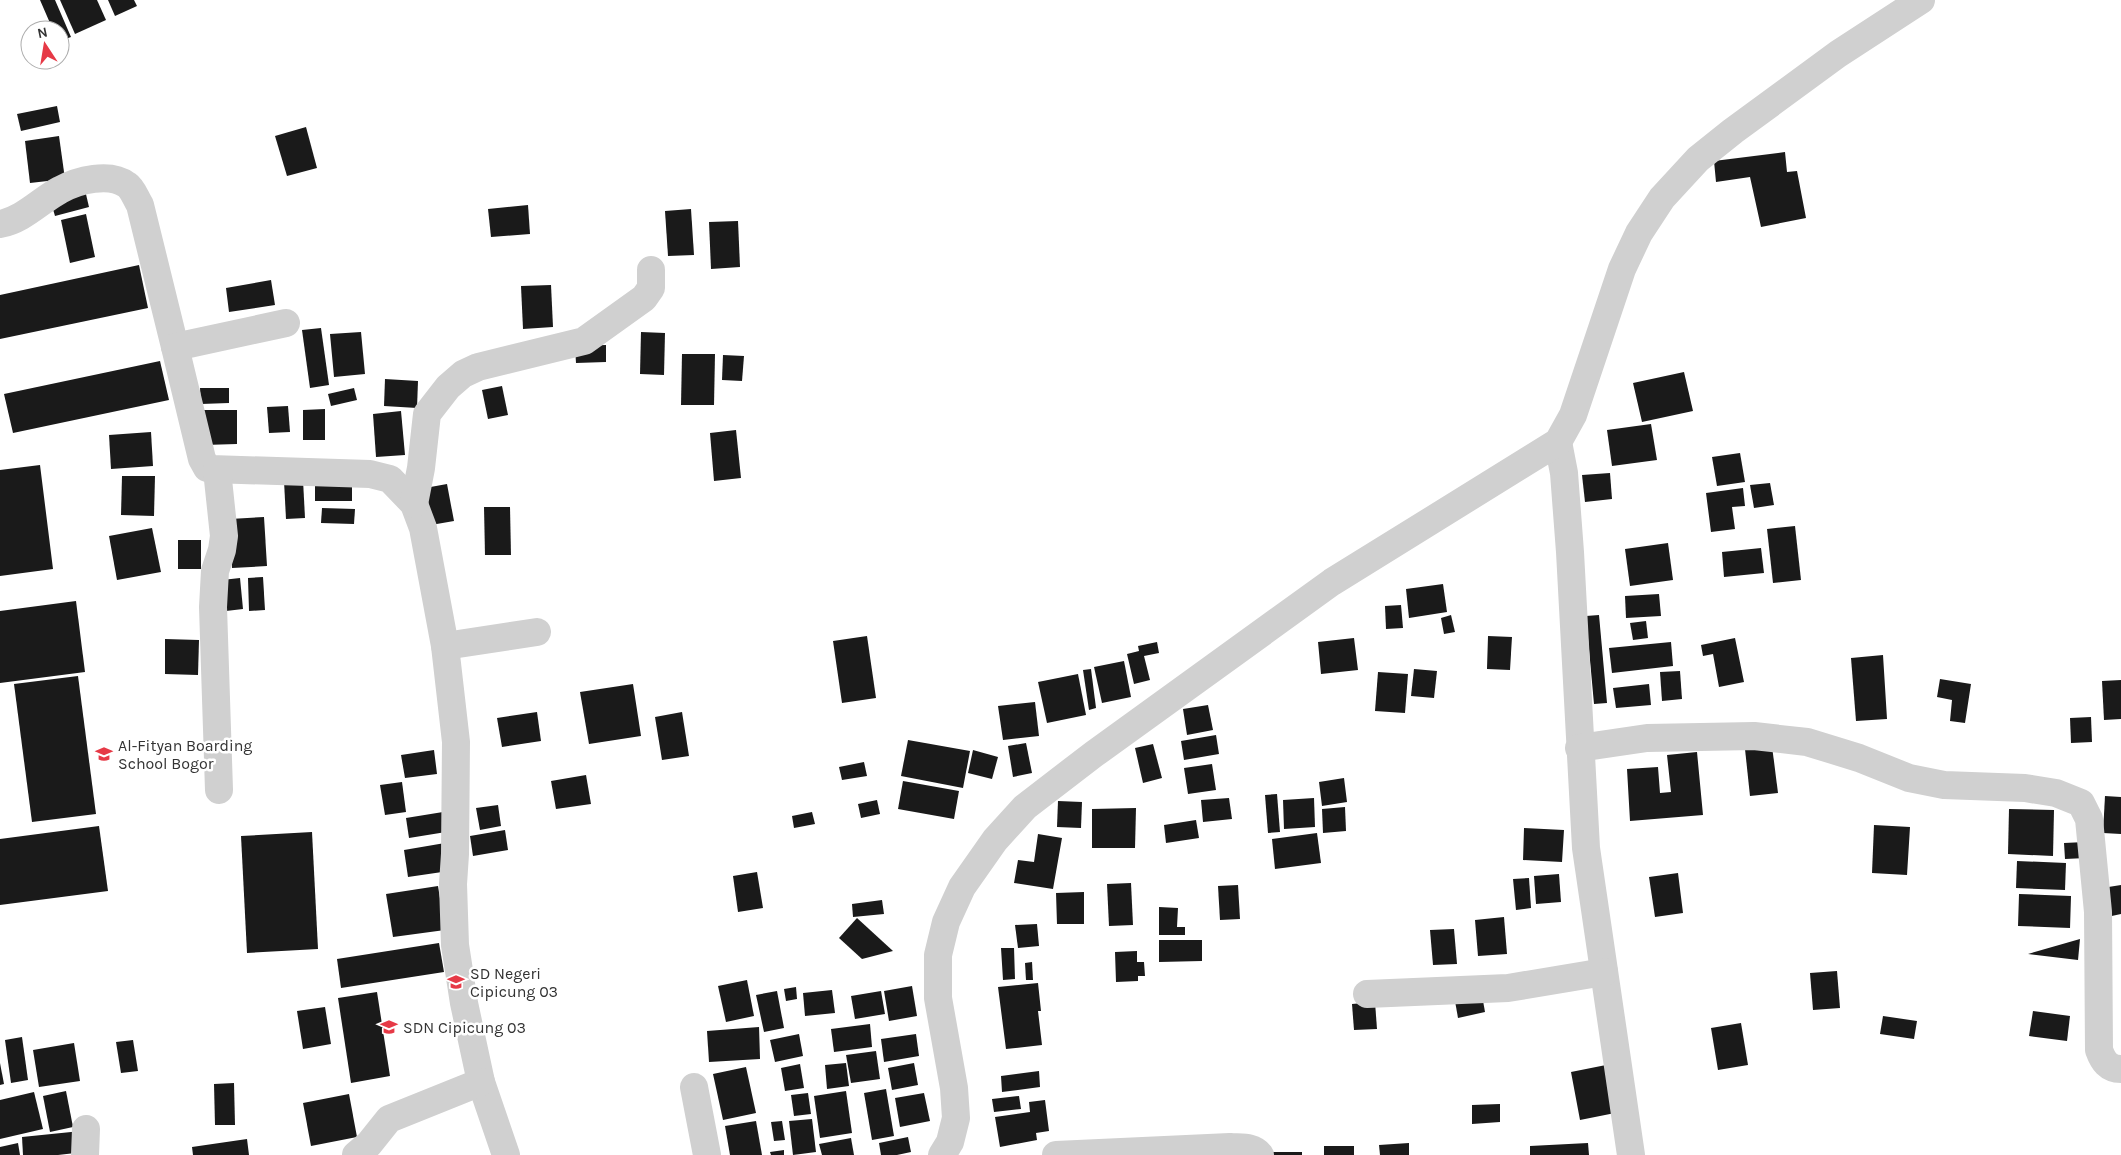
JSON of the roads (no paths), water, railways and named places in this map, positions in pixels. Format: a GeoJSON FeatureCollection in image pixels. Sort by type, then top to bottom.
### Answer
{"type":"FeatureCollection","features":[{"type":"Feature","properties":{"kind":"street"},"geometry":{"type":"LineString","coordinates":[[942,1155],[950,1142],[956,1118],[954,1088],[938,998],[938,955],[946,922],[962,887],[996,840],[1025,807],[1094,754],[1324,588],[1558,442],[1573,415],[1622,269],[1639,233],[1662,198],[1698,159],[1733,131],[1838,54],[1921,0]]}},
{"type":"Feature","properties":{"kind":"street"},"geometry":{"type":"LineString","coordinates":[[0,224],[6,223],[34,208],[61,189],[89,180],[114,178],[129,186],[140,204],[202,459],[207,468],[216,470],[370,474],[390,479],[414,504],[423,528],[445,646],[456,742],[453,884],[455,945],[464,1003],[481,1082],[506,1155]]}},
{"type":"Feature","properties":{"kind":"street"},"geometry":{"type":"LineString","coordinates":[[414,504],[421,468],[427,414],[448,387],[463,374],[496,361],[565,348],[584,342],[644,298],[651,288],[651,270]]}},
{"type":"Feature","properties":{"kind":"street"},"geometry":{"type":"LineString","coordinates":[[175,347],[286,323]]}},
{"type":"Feature","properties":{"kind":"street"},"geometry":{"type":"LineString","coordinates":[[1558,442],[1564,473],[1570,552],[1586,848],[1631,1155]]}},
{"type":"Feature","properties":{"kind":"street"},"geometry":{"type":"LineString","coordinates":[[216,470],[224,536],[222,550],[215,571],[213,607],[219,790]]}},
{"type":"Feature","properties":{"kind":"street"},"geometry":{"type":"LineString","coordinates":[[445,646],[537,632]]}},
{"type":"Feature","properties":{"kind":"street"},"geometry":{"type":"LineString","coordinates":[[1580,748],[1647,738],[1754,736],[1808,742],[1860,758],[1909,778],[1944,785],[2025,788],[2056,793],[2081,803],[2089,819],[2098,912],[2098,1050],[2104,1062],[2116,1069],[2121,1069]]}},
{"type":"Feature","properties":{"kind":"street"},"geometry":{"type":"LineString","coordinates":[[1367,994],[1508,988],[1604,972]]}},
{"type":"Feature","properties":{"kind":"street"},"geometry":{"type":"LineString","coordinates":[[356,1155],[369,1144],[389,1119],[481,1082]]}},
{"type":"Feature","properties":{"kind":"street"},"geometry":{"type":"LineString","coordinates":[[694,1087],[707,1155]]}},
{"type":"Feature","properties":{"kind":"street"},"geometry":{"type":"LineString","coordinates":[[1056,1155],[1230,1147],[1248,1148],[1257,1151],[1260,1155]]}},
{"type":"Feature","properties":{"kind":"place","name":"Al-Fityan Boarding School Bogor"},"geometry":{"type":"Point","coordinates":[104,754]}},
{"type":"Feature","properties":{"kind":"place","name":"SD Negeri Cipicung 03"},"geometry":{"type":"Point","coordinates":[456,982]}},
{"type":"Feature","properties":{"kind":"place","name":"SDN Cipicung 03"},"geometry":{"type":"Point","coordinates":[389,1027]}}]}
